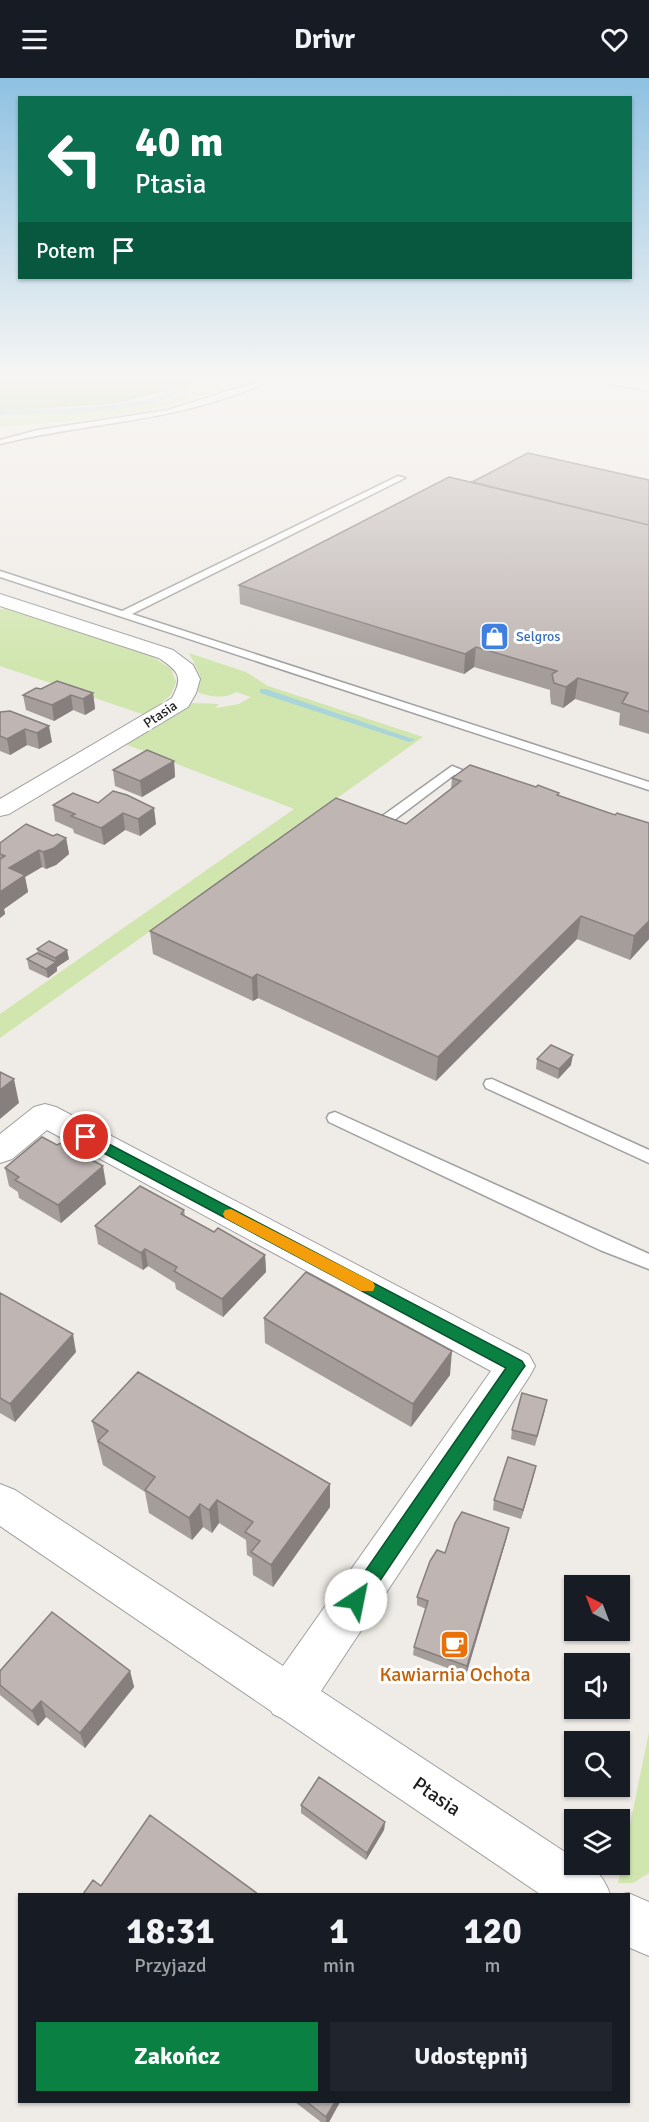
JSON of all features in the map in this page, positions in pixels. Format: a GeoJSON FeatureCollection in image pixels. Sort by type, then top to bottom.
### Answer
{"type":"FeatureCollection","features":[{"type":"Feature","properties":{"kind":"street","name":"Ptasia"},"geometry":{"type":"LineString","coordinates":[[0,600],[166,654],[181,664],[189,675],[190,685],[180,702],[0,809]]}},
{"type":"Feature","properties":{"kind":"street"},"geometry":{"type":"LineString","coordinates":[[0,1151],[45,1115],[516,1366],[290,1698]]}},
{"type":"Feature","properties":{"kind":"street","name":"Ptasia"},"geometry":{"type":"LineString","coordinates":[[3,1510],[582,1893]]}},
{"type":"Feature","properties":{"kind":"street"},"geometry":{"type":"LineString","coordinates":[[630,1920],[649,1930]]}},
{"type":"Feature","properties":{"kind":"lane"},"geometry":{"type":"LineString","coordinates":[[124,613],[401,478]]}},
{"type":"Feature","properties":{"kind":"lane"},"geometry":{"type":"LineString","coordinates":[[0,574],[649,786]]}},
{"type":"Feature","properties":{"kind":"lane"},"geometry":{"type":"LineString","coordinates":[[372,830],[452,770],[495,785]]}},
{"type":"Feature","properties":{"kind":"lane"},"geometry":{"type":"LineString","coordinates":[[492,1084],[649,1157]]}},
{"type":"Feature","properties":{"kind":"lane"},"geometry":{"type":"LineString","coordinates":[[335,1118],[607,1245],[649,1262]]}},
{"type":"Feature","properties":{"kind":"green space"},"geometry":{"type":"Polygon","coordinates":[[[5,608],[152,656],[171,669],[176,682],[171,695],[145,715],[0,666],[0,610],[5,608]]]}},
{"type":"Feature","properties":{"kind":"green space"},"geometry":{"type":"Polygon","coordinates":[[[189,653],[246,672],[268,686],[423,737],[0,1038],[0,1014],[294,809],[125,744],[192,703],[219,704],[215,708],[239,704],[251,697],[236,692],[227,696],[217,696],[198,692],[200,675],[189,653]]]}},
{"type":"Feature","properties":{"kind":"green space"},"geometry":{"type":"Polygon","coordinates":[[[649,1732],[649,1873],[633,1883],[618,1883],[620,1875],[630,1875],[630,1825],[649,1732]]]}},
{"type":"Feature","properties":{"kind":"building"},"geometry":{"type":"Polygon","coordinates":[[[483,476],[633,476],[649,480],[649,525],[472,482],[483,476]]]}},
{"type":"Feature","properties":{"kind":"building","name":"Selgros"},"geometry":{"type":"Polygon","coordinates":[[[449,477],[649,525],[649,712],[622,703],[628,693],[578,678],[566,687],[554,683],[552,674],[557,671],[476,647],[465,654],[239,585],[449,477]]]}},
{"type":"Feature","properties":{"kind":"building"},"geometry":{"type":"Polygon","coordinates":[[[57,681],[93,693],[83,699],[71,695],[52,705],[23,695],[57,681]]]}},
{"type":"Feature","properties":{"kind":"building"},"geometry":{"type":"Polygon","coordinates":[[[10,711],[49,726],[37,733],[25,729],[7,739],[0,736],[0,712],[10,711]]]}},
{"type":"Feature","properties":{"kind":"building"},"geometry":{"type":"Polygon","coordinates":[[[147,750],[174,761],[140,781],[113,770],[147,750]]]}},
{"type":"Feature","properties":{"kind":"building"},"geometry":{"type":"Polygon","coordinates":[[[470,765],[536,787],[538,785],[559,793],[557,795],[615,815],[617,813],[649,823],[649,921],[634,936],[581,916],[438,1057],[257,974],[252,978],[150,931],[336,798],[406,824],[461,781],[452,778],[470,765]]]}},
{"type":"Feature","properties":{"kind":"building"},"geometry":{"type":"Polygon","coordinates":[[[113,791],[154,808],[138,819],[123,813],[101,828],[71,816],[75,814],[53,805],[73,793],[98,803],[113,791]]]}},
{"type":"Feature","properties":{"kind":"building"},"geometry":{"type":"Polygon","coordinates":[[[26,824],[53,836],[57,834],[66,838],[54,848],[43,852],[39,850],[9,868],[25,875],[0,892],[0,859],[5,856],[0,854],[0,843],[26,824]]]}},
{"type":"Feature","properties":{"kind":"building"},"geometry":{"type":"Polygon","coordinates":[[[49,941],[67,950],[55,958],[37,949],[49,941]]]}},
{"type":"Feature","properties":{"kind":"building"},"geometry":{"type":"Polygon","coordinates":[[[37,953],[56,962],[46,969],[27,959],[37,953]]]}},
{"type":"Feature","properties":{"kind":"building"},"geometry":{"type":"Polygon","coordinates":[[[551,1045],[573,1055],[559,1069],[537,1059],[551,1045]]]}},
{"type":"Feature","properties":{"kind":"building"},"geometry":{"type":"Polygon","coordinates":[[[0,1072],[14,1079],[0,1090],[0,1072]]]}},
{"type":"Feature","properties":{"kind":"building"},"geometry":{"type":"Polygon","coordinates":[[[42,1137],[57,1145],[61,1143],[103,1166],[58,1205],[15,1180],[19,1177],[5,1168],[42,1137]]]}},
{"type":"Feature","properties":{"kind":"building"},"geometry":{"type":"Polygon","coordinates":[[[140,1186],[184,1210],[181,1214],[214,1232],[218,1228],[265,1255],[222,1299],[174,1271],[177,1267],[145,1249],[141,1253],[95,1226],[140,1186]]]}},
{"type":"Feature","properties":{"kind":"building"},"geometry":{"type":"Polygon","coordinates":[[[306,1272],[452,1351],[413,1404],[264,1318],[306,1272]]]}},
{"type":"Feature","properties":{"kind":"building"},"geometry":{"type":"Polygon","coordinates":[[[0,1293],[73,1334],[10,1404],[0,1398],[0,1293]]]}},
{"type":"Feature","properties":{"kind":"building"},"geometry":{"type":"Polygon","coordinates":[[[138,1372],[330,1484],[271,1565],[251,1552],[260,1541],[245,1532],[253,1522],[217,1500],[209,1510],[200,1504],[189,1518],[145,1490],[155,1477],[98,1441],[108,1431],[92,1421],[138,1372]]]}},
{"type":"Feature","properties":{"kind":"building"},"geometry":{"type":"Polygon","coordinates":[[[522,1393],[547,1400],[537,1436],[512,1430],[522,1393]]]}},
{"type":"Feature","properties":{"kind":"building"},"geometry":{"type":"Polygon","coordinates":[[[508,1457],[536,1466],[523,1510],[494,1500],[508,1457]]]}},
{"type":"Feature","properties":{"kind":"building"},"geometry":{"type":"Polygon","coordinates":[[[462,1512],[509,1528],[467,1666],[414,1647],[428,1601],[417,1597],[430,1561],[437,1550],[445,1553],[455,1523],[462,1512]]]}},
{"type":"Feature","properties":{"kind":"building"},"geometry":{"type":"Polygon","coordinates":[[[52,1612],[130,1671],[80,1733],[41,1701],[32,1711],[0,1685],[0,1671],[52,1612]]]}},
{"type":"Feature","properties":{"kind":"building"},"geometry":{"type":"Polygon","coordinates":[[[319,1777],[385,1822],[367,1853],[301,1805],[319,1777]]]}},
{"type":"Feature","properties":{"kind":"building"},"geometry":{"type":"Polygon","coordinates":[[[150,1815],[257,1893],[84,1893],[93,1880],[101,1886],[150,1815]]]}},
{"type":"Feature","properties":{"kind":"building"},"geometry":{"type":"Polygon","coordinates":[[[308,2103],[334,2103],[326,2117],[308,2103]]]}},
{"type":"Feature","properties":{"kind":"waterway"},"geometry":{"type":"LineString","coordinates":[[263,691],[412,740]]}},
{"type":"Feature","properties":{"kind":"slow traffic"},"geometry":{"type":"LineString","coordinates":[[231,1214],[367,1286]]}},
{"type":"Feature","properties":{"kind":"place","name":"Selgros"},"geometry":{"type":"Point","coordinates":[495,636]}},
{"type":"Feature","properties":{"kind":"place","name":"Kawiarnia Ochota"},"geometry":{"type":"Point","coordinates":[455,1644]}},
{"type":"Feature","properties":{"kind":"route"},"geometry":{"type":"LineString","coordinates":[[86,1137],[516,1366],[356,1600]]}}]}
